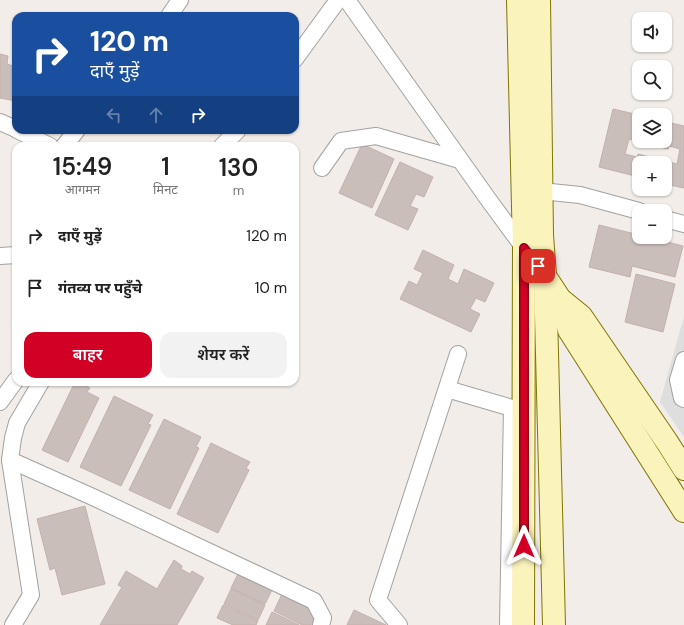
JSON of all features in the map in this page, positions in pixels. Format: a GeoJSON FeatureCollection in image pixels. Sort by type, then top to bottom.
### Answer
{"type":"FeatureCollection","features":[{"type":"Feature","properties":{"kind":"street"},"geometry":{"type":"LineString","coordinates":[[172,12],[180,0]]}},
{"type":"Feature","properties":{"kind":"street"},"geometry":{"type":"LineString","coordinates":[[299,54],[338,0]]}},
{"type":"Feature","properties":{"kind":"street"},"geometry":{"type":"LineString","coordinates":[[347,0],[460,160],[545,276],[560,299],[569,330],[684,511]]}},
{"type":"Feature","properties":{"kind":"street"},"geometry":{"type":"LineString","coordinates":[[518,0],[524,248],[523,625]]}},
{"type":"Feature","properties":{"kind":"street"},"geometry":{"type":"LineString","coordinates":[[539,0],[541,191],[545,276],[554,625]]}},
{"type":"Feature","properties":{"kind":"street"},"geometry":{"type":"LineString","coordinates":[[0,122],[12,128]]}},
{"type":"Feature","properties":{"kind":"street"},"geometry":{"type":"LineString","coordinates":[[25,134],[42,142]]}},
{"type":"Feature","properties":{"kind":"street"},"geometry":{"type":"LineString","coordinates":[[226,142],[234,134]]}},
{"type":"Feature","properties":{"kind":"street"},"geometry":{"type":"LineString","coordinates":[[322,168],[341,141],[376,136],[460,160]]}},
{"type":"Feature","properties":{"kind":"street"},"geometry":{"type":"LineString","coordinates":[[541,191],[580,195],[632,209]]}},
{"type":"Feature","properties":{"kind":"street"},"geometry":{"type":"LineString","coordinates":[[672,220],[684,224]]}},
{"type":"Feature","properties":{"kind":"street"},"geometry":{"type":"LineString","coordinates":[[0,256],[12,255]]}},
{"type":"Feature","properties":{"kind":"street"},"geometry":{"type":"LineString","coordinates":[[560,299],[581,316],[684,469]]}},
{"type":"Feature","properties":{"kind":"street"},"geometry":{"type":"LineString","coordinates":[[399,625],[378,600],[458,354]]}},
{"type":"Feature","properties":{"kind":"street"},"geometry":{"type":"LineString","coordinates":[[684,360],[678,380],[682,398],[684,399]]}},
{"type":"Feature","properties":{"kind":"street"},"geometry":{"type":"LineString","coordinates":[[0,402],[12,386]]}},
{"type":"Feature","properties":{"kind":"street"},"geometry":{"type":"LineString","coordinates":[[13,625],[31,595],[10,460],[17,423],[39,386]]}},
{"type":"Feature","properties":{"kind":"street"},"geometry":{"type":"LineString","coordinates":[[447,389],[512,408],[508,625]]}},
{"type":"Feature","properties":{"kind":"street"},"geometry":{"type":"LineString","coordinates":[[10,460],[102,501],[314,601],[323,618],[321,625]]}},
{"type":"Feature","properties":{"kind":"shaded area"},"geometry":{"type":"Polygon","coordinates":[[[684,316],[684,437],[660,402],[684,316]]]}},
{"type":"Feature","properties":{"kind":"building"},"geometry":{"type":"Polygon","coordinates":[[[0,54],[8,56],[7,64],[12,66],[12,100],[0,98],[0,54]]]}},
{"type":"Feature","properties":{"kind":"building"},"geometry":{"type":"Polygon","coordinates":[[[613,109],[632,113],[632,140],[629,139],[625,154],[633,156],[632,175],[599,167],[613,109]]]}},
{"type":"Feature","properties":{"kind":"building"},"geometry":{"type":"Polygon","coordinates":[[[672,123],[684,126],[684,188],[672,185],[672,163],[677,164],[680,149],[672,147],[672,123]]]}},
{"type":"Feature","properties":{"kind":"building"},"geometry":{"type":"Polygon","coordinates":[[[362,144],[394,159],[372,208],[339,193],[362,144]]]}},
{"type":"Feature","properties":{"kind":"building"},"geometry":{"type":"Polygon","coordinates":[[[400,162],[433,177],[424,197],[416,194],[410,206],[418,209],[408,230],[375,215],[400,162]]]}},
{"type":"Feature","properties":{"kind":"building"},"geometry":{"type":"Polygon","coordinates":[[[599,225],[632,233],[632,244],[672,243],[683,246],[675,277],[632,266],[630,277],[589,267],[599,225]]]}},
{"type":"Feature","properties":{"kind":"building"},"geometry":{"type":"Polygon","coordinates":[[[423,250],[454,265],[448,279],[458,284],[464,269],[494,283],[485,302],[476,298],[470,309],[480,314],[471,332],[400,299],[409,281],[417,285],[423,273],[414,269],[423,250]]]}},
{"type":"Feature","properties":{"kind":"building"},"geometry":{"type":"Polygon","coordinates":[[[636,274],[675,284],[663,332],[625,322],[636,274]]]}},
{"type":"Feature","properties":{"kind":"building"},"geometry":{"type":"Polygon","coordinates":[[[73,386],[86,386],[90,388],[87,392],[99,398],[68,462],[42,450],[73,386]]]}},
{"type":"Feature","properties":{"kind":"building"},"geometry":{"type":"Polygon","coordinates":[[[114,396],[153,415],[148,424],[151,425],[121,486],[80,467],[114,396]]]}},
{"type":"Feature","properties":{"kind":"building"},"geometry":{"type":"Polygon","coordinates":[[[164,419],[201,437],[196,447],[199,448],[170,509],[129,490],[164,419]]]}},
{"type":"Feature","properties":{"kind":"building"},"geometry":{"type":"Polygon","coordinates":[[[211,443],[250,462],[246,468],[249,470],[218,533],[177,514],[211,443]]]}},
{"type":"Feature","properties":{"kind":"building"},"geometry":{"type":"Polygon","coordinates":[[[85,506],[105,584],[62,595],[55,568],[50,570],[37,519],[85,506]]]}},
{"type":"Feature","properties":{"kind":"building"},"geometry":{"type":"Polygon","coordinates":[[[174,560],[182,566],[181,569],[190,574],[192,571],[204,578],[177,625],[100,625],[122,587],[118,585],[126,571],[157,589],[174,560]]]}},
{"type":"Feature","properties":{"kind":"building"},"geometry":{"type":"Polygon","coordinates":[[[239,572],[273,588],[265,604],[231,588],[239,572]]]}},
{"type":"Feature","properties":{"kind":"building"},"geometry":{"type":"Polygon","coordinates":[[[231,589],[265,605],[258,620],[224,604],[231,589]]]}},
{"type":"Feature","properties":{"kind":"building"},"geometry":{"type":"Polygon","coordinates":[[[282,594],[318,611],[311,625],[302,625],[274,611],[282,594]]]}},
{"type":"Feature","properties":{"kind":"building"},"geometry":{"type":"Polygon","coordinates":[[[223,605],[258,621],[256,625],[233,625],[217,618],[223,605]]]}},
{"type":"Feature","properties":{"kind":"building"},"geometry":{"type":"Polygon","coordinates":[[[354,610],[386,625],[347,625],[354,610]]]}},
{"type":"Feature","properties":{"kind":"building"},"geometry":{"type":"Polygon","coordinates":[[[272,612],[299,625],[266,625],[272,612]]]}},
{"type":"Feature","properties":{"kind":"route"},"geometry":{"type":"LineString","coordinates":[[524,546],[524,248],[538,266]]}}]}
